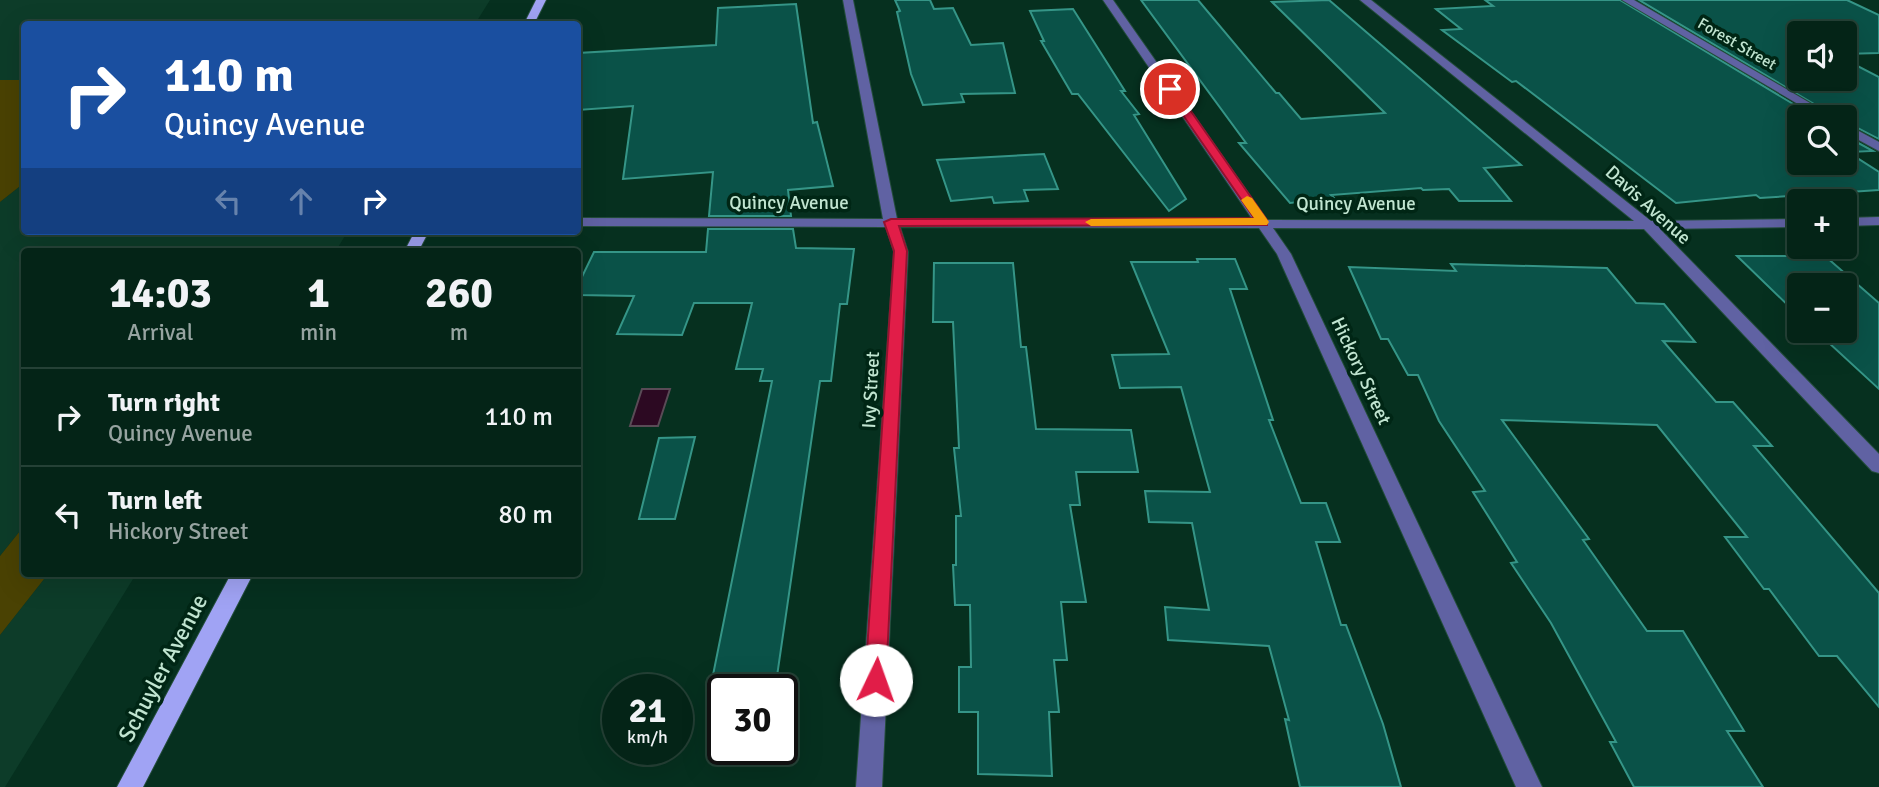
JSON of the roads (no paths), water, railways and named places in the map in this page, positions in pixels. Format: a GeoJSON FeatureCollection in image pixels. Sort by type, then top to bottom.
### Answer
{"type":"FeatureCollection","features":[{"type":"Feature","properties":{"kind":"main road"},"geometry":{"type":"LineString","coordinates":[[530,21],[541,0]]}},
{"type":"Feature","properties":{"kind":"main road","name":"Schuyler Avenue"},"geometry":{"type":"LineString","coordinates":[[130,787],[240,577]]}},
{"type":"Feature","properties":{"kind":"street","name":"Ivy Street"},"geometry":{"type":"LineString","coordinates":[[848,0],[891,222],[901,251],[869,787]]}},
{"type":"Feature","properties":{"kind":"street","name":"Hickory Street"},"geometry":{"type":"LineString","coordinates":[[1108,0],[1284,254],[1529,787]]}},
{"type":"Feature","properties":{"kind":"street","name":"Davis Avenue"},"geometry":{"type":"LineString","coordinates":[[1365,0],[1648,226],[1879,466]]}},
{"type":"Feature","properties":{"kind":"street","name":"Forest Street"},"geometry":{"type":"LineString","coordinates":[[1627,0],[1807,105]]}},
{"type":"Feature","properties":{"kind":"street"},"geometry":{"type":"LineString","coordinates":[[1857,134],[1879,147]]}},
{"type":"Feature","properties":{"kind":"street"},"geometry":{"type":"LineString","coordinates":[[1857,222],[1879,221]]}},
{"type":"Feature","properties":{"kind":"street","name":"Quincy Avenue"},"geometry":{"type":"LineString","coordinates":[[581,222],[1263,222],[1648,226],[1787,223]]}}]}
